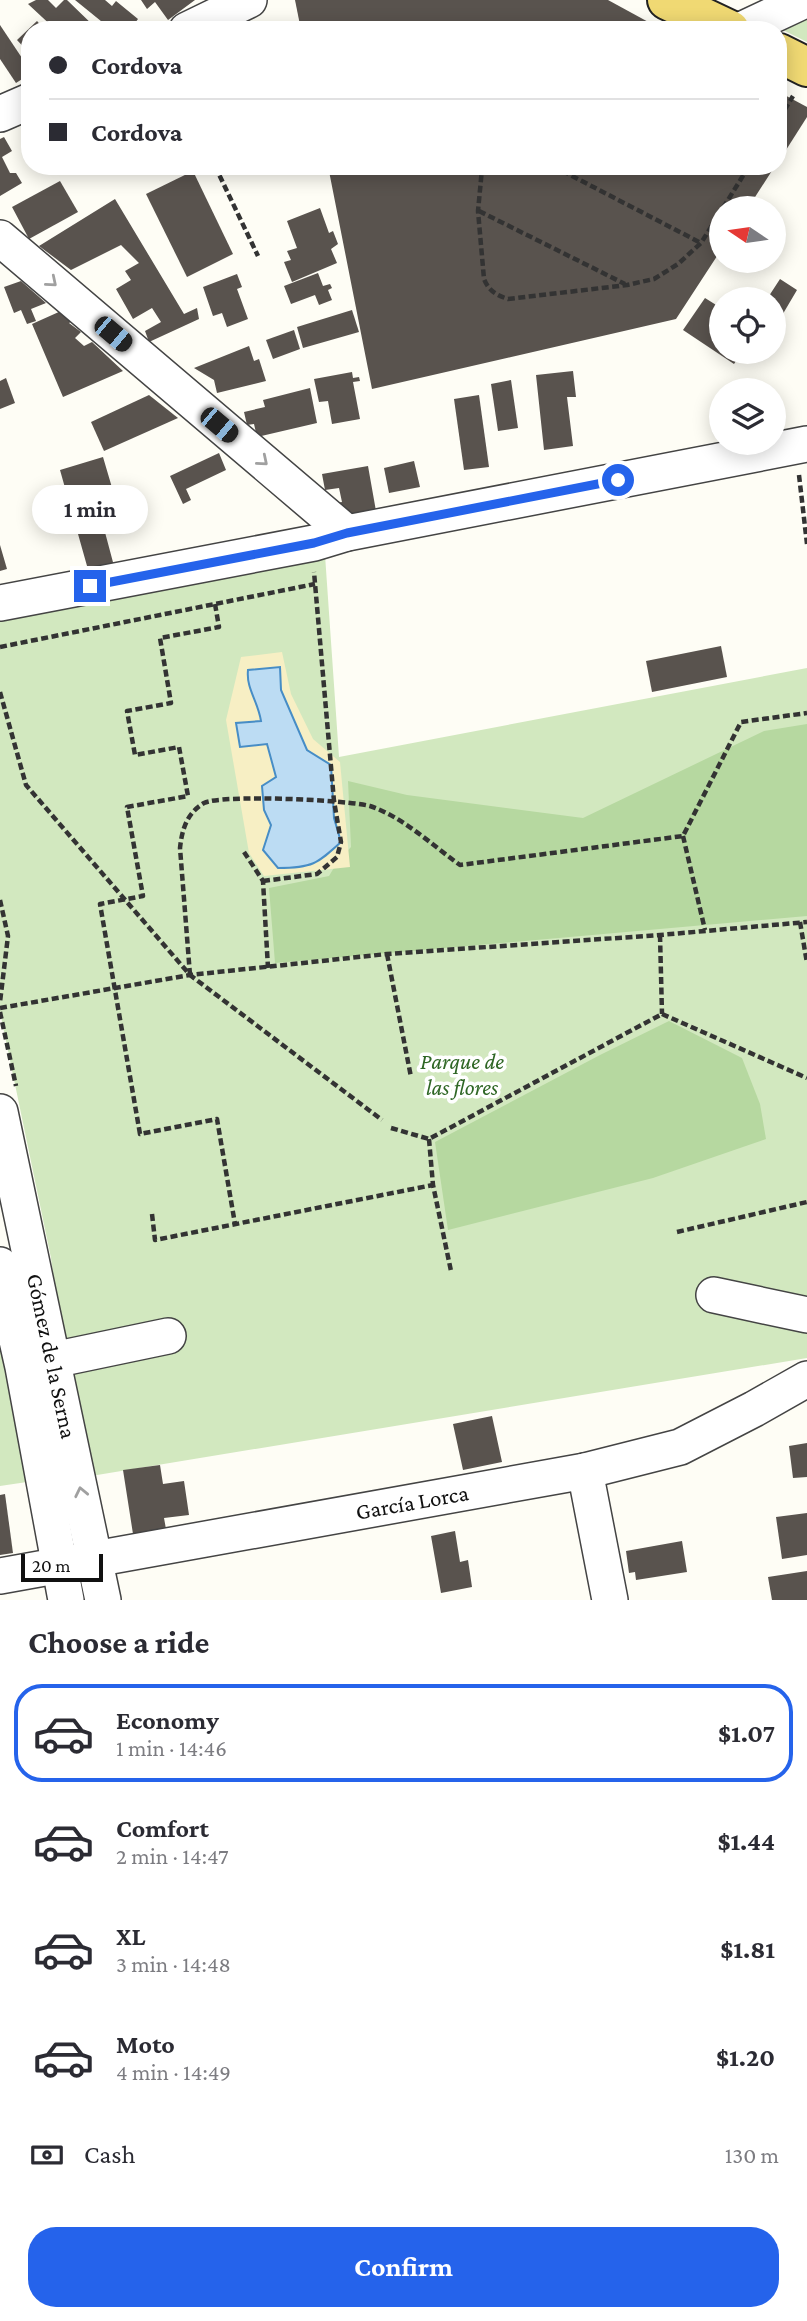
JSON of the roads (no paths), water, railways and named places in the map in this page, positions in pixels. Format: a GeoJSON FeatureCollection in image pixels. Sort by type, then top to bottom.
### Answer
{"type":"FeatureCollection","features":[{"type":"Feature","properties":{"kind":"main road"},"geometry":{"type":"LineString","coordinates":[[667,0],[711,21]]}},
{"type":"Feature","properties":{"kind":"main road"},"geometry":{"type":"LineString","coordinates":[[787,57],[807,67]]}},
{"type":"Feature","properties":{"kind":"street"},"geometry":{"type":"LineString","coordinates":[[205,21],[248,0]]}},
{"type":"Feature","properties":{"kind":"street"},"geometry":{"type":"LineString","coordinates":[[760,21],[805,0]]}},
{"type":"Feature","properties":{"kind":"street"},"geometry":{"type":"LineString","coordinates":[[0,114],[21,105]]}},
{"type":"Feature","properties":{"kind":"street"},"geometry":{"type":"LineString","coordinates":[[0,238],[347,533]]}},
{"type":"Feature","properties":{"kind":"street"},"geometry":{"type":"LineString","coordinates":[[0,603],[801,445]]}},
{"type":"Feature","properties":{"kind":"street","name":"Gómez de la Serna"},"geometry":{"type":"LineString","coordinates":[[0,1112],[12,1233],[53,1360],[103,1600]]}},
{"type":"Feature","properties":{"kind":"street","name":"Gómez de la Serna"},"geometry":{"type":"LineString","coordinates":[[0,1265],[23,1367],[66,1600]]}},
{"type":"Feature","properties":{"kind":"street"},"geometry":{"type":"LineString","coordinates":[[714,1294],[807,1314]]}},
{"type":"Feature","properties":{"kind":"street"},"geometry":{"type":"LineString","coordinates":[[53,1360],[169,1336]]}},
{"type":"Feature","properties":{"kind":"street","name":"García Lorca"},"geometry":{"type":"LineString","coordinates":[[0,1576],[585,1471],[680,1447],[807,1379]]}},
{"type":"Feature","properties":{"kind":"street"},"geometry":{"type":"LineString","coordinates":[[585,1471],[610,1600]]}},
{"type":"Feature","properties":{"kind":"water"},"geometry":{"type":"Polygon","coordinates":[[[280,667],[281,690],[307,750],[331,765],[334,818],[341,842],[307,866],[278,868],[263,850],[271,825],[264,810],[262,786],[276,777],[267,744],[240,747],[236,723],[261,721],[249,683],[248,670],[280,667]]]}},
{"type":"Feature","properties":{"kind":"park label","name":"Parque de las flores"},"geometry":{"type":"Point","coordinates":[462,1074]}}]}
